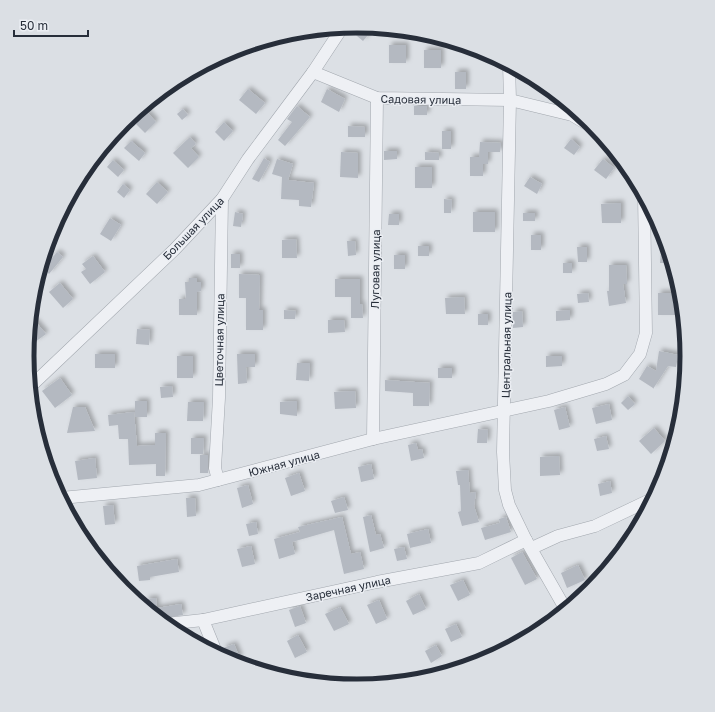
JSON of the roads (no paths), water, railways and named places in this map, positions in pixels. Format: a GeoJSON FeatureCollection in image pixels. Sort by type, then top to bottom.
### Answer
{"type":"FeatureCollection","features":[{"type":"Feature","properties":{"kind":"street","name":"Большая улица"},"geometry":{"type":"LineString","coordinates":[[35,381],[175,248],[222,199],[248,159],[313,72],[338,34]]}},
{"type":"Feature","properties":{"kind":"street","name":"Центральная улица"},"geometry":{"type":"LineString","coordinates":[[508,70],[510,100],[504,409],[505,490],[509,505],[563,605]]}},
{"type":"Feature","properties":{"kind":"street","name":"Садовая улица"},"geometry":{"type":"LineString","coordinates":[[313,72],[377,98],[510,100],[572,115]]}},
{"type":"Feature","properties":{"kind":"street","name":"Луговая улица"},"geometry":{"type":"LineString","coordinates":[[373,439],[377,98]]}},
{"type":"Feature","properties":{"kind":"street","name":"Цветочная улица"},"geometry":{"type":"LineString","coordinates":[[218,480],[215,468],[219,398],[222,199]]}},
{"type":"Feature","properties":{"kind":"street","name":"Южная улица"},"geometry":{"type":"LineString","coordinates":[[67,497],[199,485],[373,439],[504,409],[549,401],[606,384],[624,375],[640,354],[646,333],[644,208]]}},
{"type":"Feature","properties":{"kind":"street","name":"Заречная улица"},"geometry":{"type":"LineString","coordinates":[[175,623],[203,620],[377,582],[479,563],[529,544],[595,526],[645,502]]}},
{"type":"Feature","properties":{"kind":"street"},"geometry":{"type":"LineString","coordinates":[[203,620],[213,645]]}}]}
